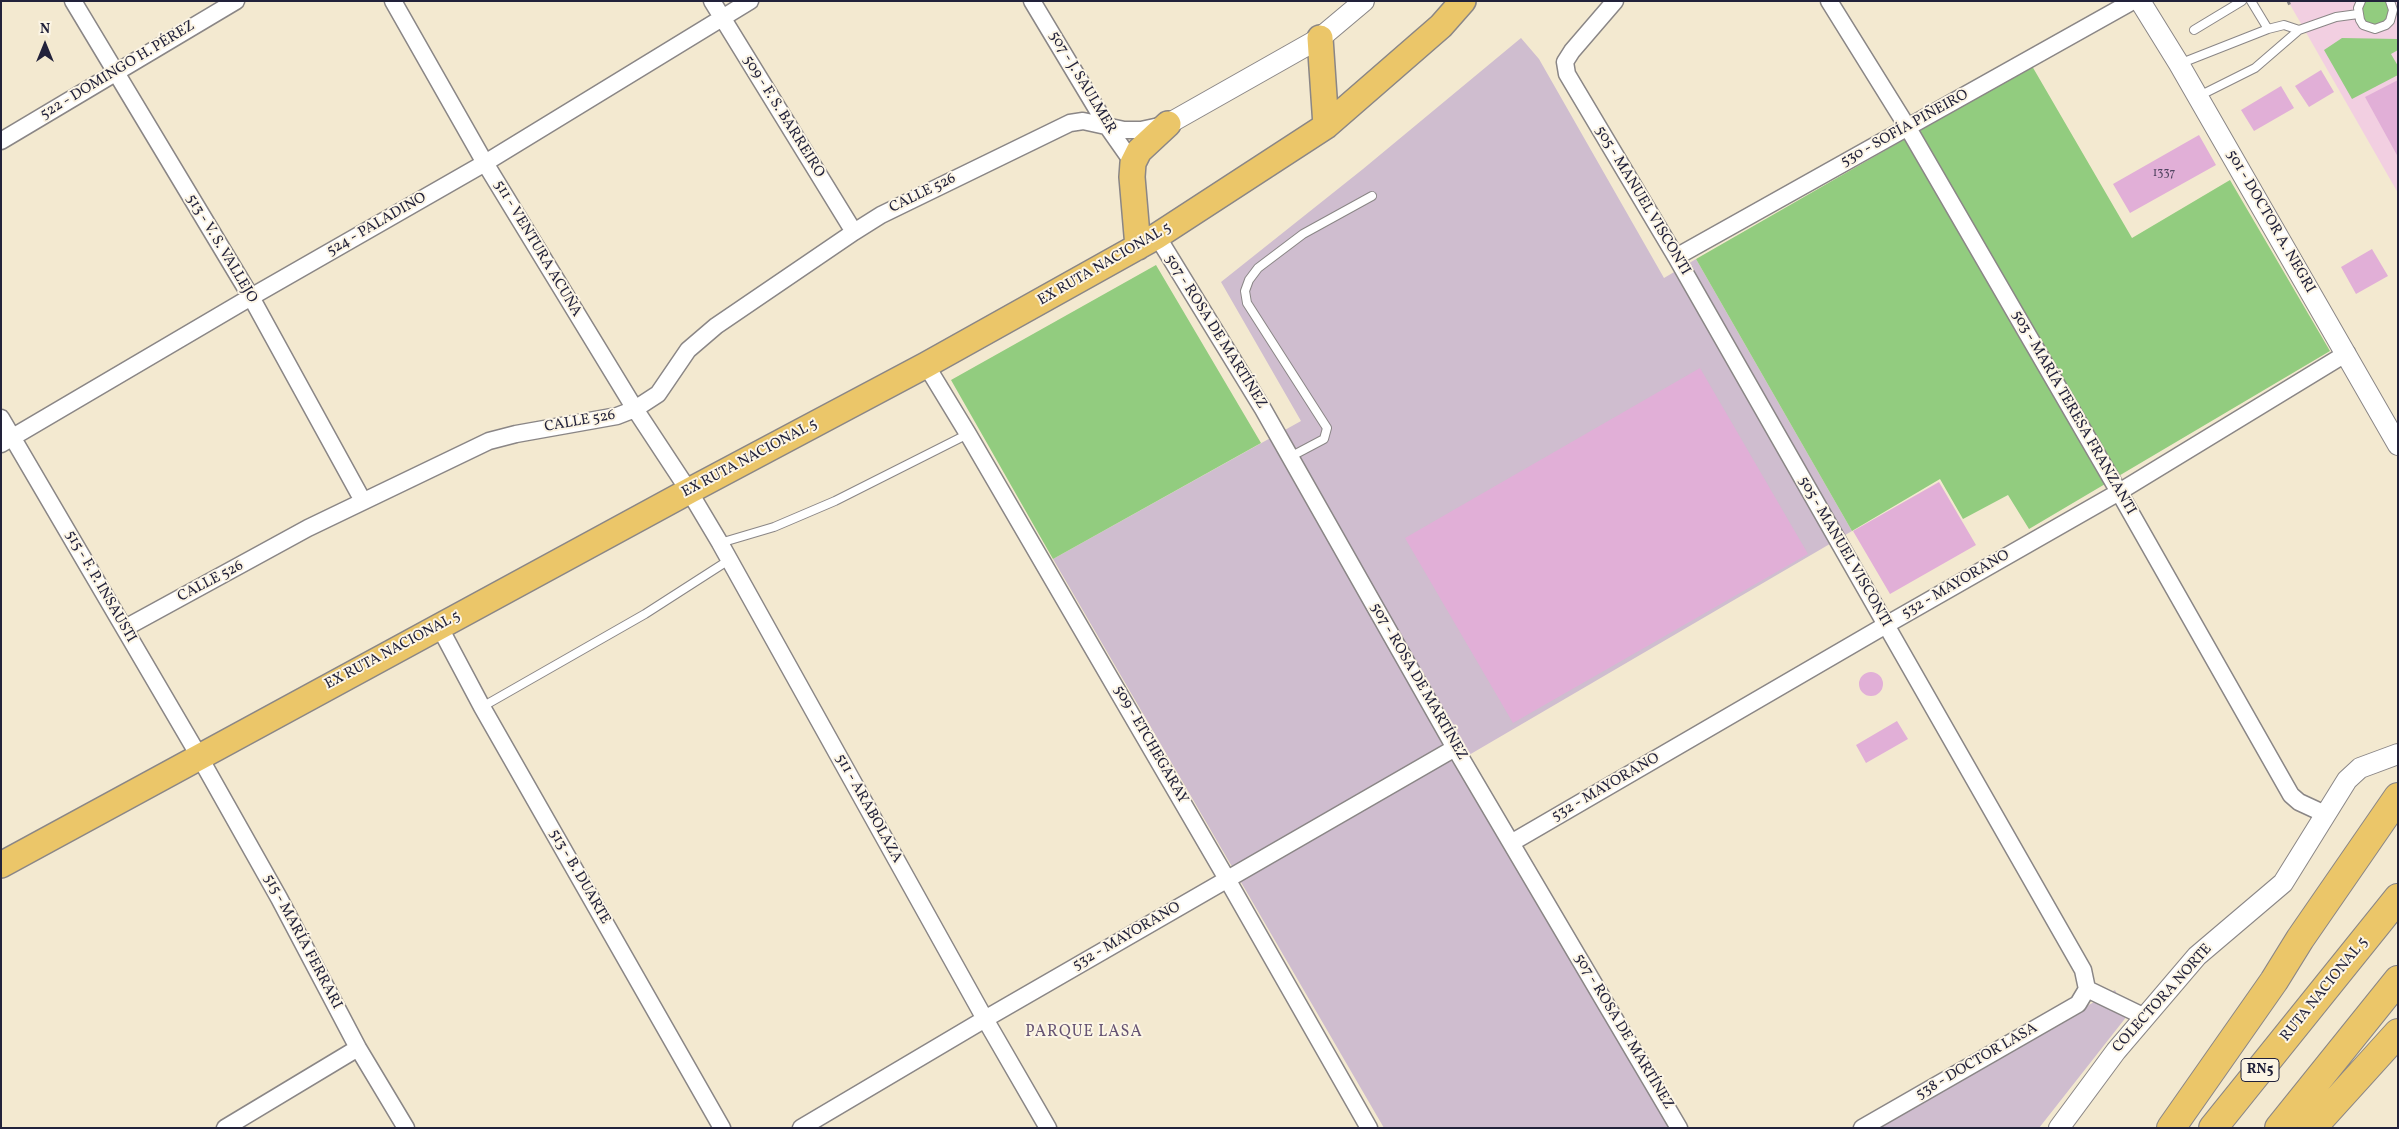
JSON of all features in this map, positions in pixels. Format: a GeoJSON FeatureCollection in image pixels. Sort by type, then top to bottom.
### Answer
{"type":"FeatureCollection","features":[{"type":"Feature","properties":{"kind":"highway"},"geometry":{"type":"LineString","coordinates":[[2171,1128],[2274,981],[2300,938],[2398,797]]}},
{"type":"Feature","properties":{"kind":"highway","name":"RUTA NACIONAL 5"},"geometry":{"type":"LineString","coordinates":[[2213,1128],[2398,898]]}},
{"type":"Feature","properties":{"kind":"highway"},"geometry":{"type":"LineString","coordinates":[[2279,1128],[2398,980]]}},
{"type":"Feature","properties":{"kind":"highway"},"geometry":{"type":"LineString","coordinates":[[2312,1128],[2398,1033]]}},
{"type":"Feature","properties":{"kind":"main road","name":"EX RUTA NACIONAL 5"},"geometry":{"type":"LineString","coordinates":[[1,865],[439,626],[926,365],[1147,242],[1326,126],[1441,26],[1463,1]]}},
{"type":"Feature","properties":{"kind":"main road"},"geometry":{"type":"LineString","coordinates":[[1320,38],[1326,126]]}},
{"type":"Feature","properties":{"kind":"main road"},"geometry":{"type":"LineString","coordinates":[[1147,242],[1132,177],[1133,163],[1139,151],[1168,124]]}},
{"type":"Feature","properties":{"kind":"street","name":"513 - V. S. VALLEJO"},"geometry":{"type":"LineString","coordinates":[[73,1],[251,297],[363,501]]}},
{"type":"Feature","properties":{"kind":"street","name":"522 - DOMINGO H. PÉREZ"},"geometry":{"type":"LineString","coordinates":[[1,141],[236,1]]}},
{"type":"Feature","properties":{"kind":"street","name":"511 - VENTURA ACUÑA"},"geometry":{"type":"LineString","coordinates":[[393,1],[485,163],[635,409],[689,491]]}},
{"type":"Feature","properties":{"kind":"street","name":"509 - F. S. BARREIRO"},"geometry":{"type":"LineString","coordinates":[[712,1],[854,232]]}},
{"type":"Feature","properties":{"kind":"street","name":"524 - PALADINO"},"geometry":{"type":"LineString","coordinates":[[7,441],[251,297],[485,163],[750,1]]}},
{"type":"Feature","properties":{"kind":"street","name":"507 - J. SAULMER"},"geometry":{"type":"LineString","coordinates":[[1032,1],[1107,126],[1133,163]]}},
{"type":"Feature","properties":{"kind":"street"},"geometry":{"type":"LineString","coordinates":[[1168,124],[1320,38],[1364,1]]}},
{"type":"Feature","properties":{"kind":"street","name":"505 - MANUEL VISCONTI"},"geometry":{"type":"LineString","coordinates":[[1615,1],[1565,62],[1567,74],[1676,257],[2083,970],[2087,989]]}},
{"type":"Feature","properties":{"kind":"street","name":"503 - MARÍA TERESA FRANZANTI"},"geometry":{"type":"LineString","coordinates":[[1829,1],[1908,128],[2119,492],[2291,795],[2299,802],[2325,814]]}},
{"type":"Feature","properties":{"kind":"street","name":"530 - SOFÍA PIÑEIRO"},"geometry":{"type":"LineString","coordinates":[[1676,257],[2133,1]]}},
{"type":"Feature","properties":{"kind":"street","name":"501 - DOCTOR A. NEGRI"},"geometry":{"type":"LineString","coordinates":[[2140,1],[2179,64],[2347,353],[2398,445]]}},
{"type":"Feature","properties":{"kind":"street","name":"CALLE 526"},"geometry":{"type":"LineString","coordinates":[[124,628],[363,501],[490,441],[516,434],[617,416],[635,409],[658,394],[688,350],[716,326],[854,232],[881,215],[1070,123],[1083,121],[1124,130],[1141,130],[1168,124]]}},
{"type":"Feature","properties":{"kind":"street","name":"507 - ROSA DE MARTÍNEZ"},"geometry":{"type":"LineString","coordinates":[[1147,242],[1263,409],[1455,748],[1679,1128]]}},
{"type":"Feature","properties":{"kind":"street","name":"532 - MAYORANO"},"geometry":{"type":"LineString","coordinates":[[1511,843],[2119,492],[2347,353]]}},
{"type":"Feature","properties":{"kind":"street","name":"509 - ETCHEGARAY"},"geometry":{"type":"LineString","coordinates":[[926,365],[1227,879],[1369,1128]]}},
{"type":"Feature","properties":{"kind":"street","name":"515 - F. P. INSAUSTI"},"geometry":{"type":"LineString","coordinates":[[1,418],[7,441],[124,628],[199,756]]}},
{"type":"Feature","properties":{"kind":"street","name":"511 - ARABOLAZA"},"geometry":{"type":"LineString","coordinates":[[689,491],[1048,1128]]}},
{"type":"Feature","properties":{"kind":"street","name":"513 - B. DUARTE"},"geometry":{"type":"LineString","coordinates":[[439,626],[482,707],[722,1128]]}},
{"type":"Feature","properties":{"kind":"street","name":"532 - MAYORANO"},"geometry":{"type":"LineString","coordinates":[[801,1128],[985,1019],[1455,748]]}},
{"type":"Feature","properties":{"kind":"street","name":"COLECTORA NORTE"},"geometry":{"type":"LineString","coordinates":[[2059,1128],[2116,1051],[2197,956],[2283,883],[2347,780],[2360,768],[2398,754]]}},
{"type":"Feature","properties":{"kind":"street","name":"515 - MARÍA FERRARI"},"geometry":{"type":"LineString","coordinates":[[199,756],[279,898],[358,1048],[406,1128]]}},
{"type":"Feature","properties":{"kind":"street"},"geometry":{"type":"LineString","coordinates":[[2087,989],[2145,1017]]}},
{"type":"Feature","properties":{"kind":"street","name":"538 - DOCTOR LASA"},"geometry":{"type":"LineString","coordinates":[[1862,1128],[2078,1004],[2087,989]]}},
{"type":"Feature","properties":{"kind":"street"},"geometry":{"type":"LineString","coordinates":[[225,1128],[358,1048]]}},
{"type":"Feature","properties":{"kind":"lane"},"geometry":{"type":"LineString","coordinates":[[2194,30],[2242,1]]}},
{"type":"Feature","properties":{"kind":"lane"},"geometry":{"type":"LineString","coordinates":[[2251,1],[2268,29]]}},
{"type":"Feature","properties":{"kind":"lane"},"geometry":{"type":"LineString","coordinates":[[2361,1],[2358,14],[2363,24],[2375,29],[2394,24],[2390,1]]}},
{"type":"Feature","properties":{"kind":"lane"},"geometry":{"type":"LineString","coordinates":[[2197,97],[2255,68],[2299,30],[2336,17],[2358,14]]}},
{"type":"Feature","properties":{"kind":"lane"},"geometry":{"type":"LineString","coordinates":[[2179,64],[2268,29],[2284,25],[2299,30]]}},
{"type":"Feature","properties":{"kind":"lane"},"geometry":{"type":"LineString","coordinates":[[1290,457],[1324,439],[1327,428],[1247,303],[1245,291],[1249,280],[1258,268],[1303,234],[1372,196]]}},
{"type":"Feature","properties":{"kind":"lane"},"geometry":{"type":"LineString","coordinates":[[720,543],[774,526],[835,501],[968,434]]}},
{"type":"Feature","properties":{"kind":"lane"},"geometry":{"type":"LineString","coordinates":[[482,707],[645,614],[729,560]]}},
{"type":"Feature","properties":{"kind":"path"},"geometry":{"type":"LineString","coordinates":[[2288,1],[2291,8]]}},
{"type":"Feature","properties":{"kind":"shaded area"},"geometry":{"type":"Polygon","coordinates":[[[2288,1],[2398,1],[2398,193],[2288,1]]]}},
{"type":"Feature","properties":{"kind":"shaded area"},"geometry":{"type":"Polygon","coordinates":[[[1521,38],[1539,59],[1664,278],[1696,259],[1852,531],[1457,762],[1669,1128],[1384,1128],[1053,559],[1301,421],[1221,282],[1363,169],[1521,38]]]}},
{"type":"Feature","properties":{"kind":"shaded area"},"geometry":{"type":"Polygon","coordinates":[[[2115,990],[2127,1016],[2039,1128],[1873,1128],[2115,990]]]}},
{"type":"Feature","properties":{"kind":"green space"},"geometry":{"type":"Polygon","coordinates":[[[2363,1],[2387,1],[2391,15],[2380,26],[2364,23],[2360,8],[2363,1]]]}},
{"type":"Feature","properties":{"kind":"green space"},"geometry":{"type":"Polygon","coordinates":[[[2342,38],[2398,39],[2398,50],[2391,54],[2398,66],[2398,75],[2352,99],[2324,50],[2342,38]]]}},
{"type":"Feature","properties":{"kind":"green space"},"geometry":{"type":"Polygon","coordinates":[[[2032,66],[2132,238],[2230,180],[2330,351],[2029,529],[2008,495],[1963,519],[1940,479],[1852,531],[1696,259],[2032,66]]]}},
{"type":"Feature","properties":{"kind":"green space"},"geometry":{"type":"Polygon","coordinates":[[[1156,265],[1261,443],[1053,559],[951,380],[1156,265]]]}},
{"type":"Feature","properties":{"kind":"building"},"geometry":{"type":"Polygon","coordinates":[[[2321,70],[2334,92],[2309,107],[2295,86],[2321,70]]]}},
{"type":"Feature","properties":{"kind":"building"},"geometry":{"type":"Polygon","coordinates":[[[2398,80],[2398,157],[2365,97],[2398,80]]]}},
{"type":"Feature","properties":{"kind":"building"},"geometry":{"type":"Polygon","coordinates":[[[2281,86],[2294,108],[2254,131],[2241,110],[2281,86]]]}},
{"type":"Feature","properties":{"kind":"building"},"geometry":{"type":"Polygon","coordinates":[[[2199,135],[2216,165],[2130,213],[2113,184],[2199,135]]]}},
{"type":"Feature","properties":{"kind":"building"},"geometry":{"type":"Polygon","coordinates":[[[2372,249],[2388,276],[2356,294],[2341,267],[2372,249]]]}},
{"type":"Feature","properties":{"kind":"building"},"geometry":{"type":"Polygon","coordinates":[[[1700,368],[1808,554],[1513,723],[1405,538],[1700,368]]]}},
{"type":"Feature","properties":{"kind":"building"},"geometry":{"type":"Polygon","coordinates":[[[1939,482],[1976,545],[1890,594],[1853,531],[1939,482]]]}},
{"type":"Feature","properties":{"kind":"building"},"geometry":{"type":"Polygon","coordinates":[[[1871,672],[1880,675],[1883,684],[1880,693],[1871,696],[1862,693],[1859,684],[1862,675],[1871,672]]]}},
{"type":"Feature","properties":{"kind":"building"},"geometry":{"type":"Polygon","coordinates":[[[1897,721],[1908,739],[1866,763],[1856,745],[1897,721]]]}},
{"type":"Feature","properties":{"kind":"district","name":"PARQUE LASA"},"geometry":{"type":"Point","coordinates":[1084,1033]}}]}
